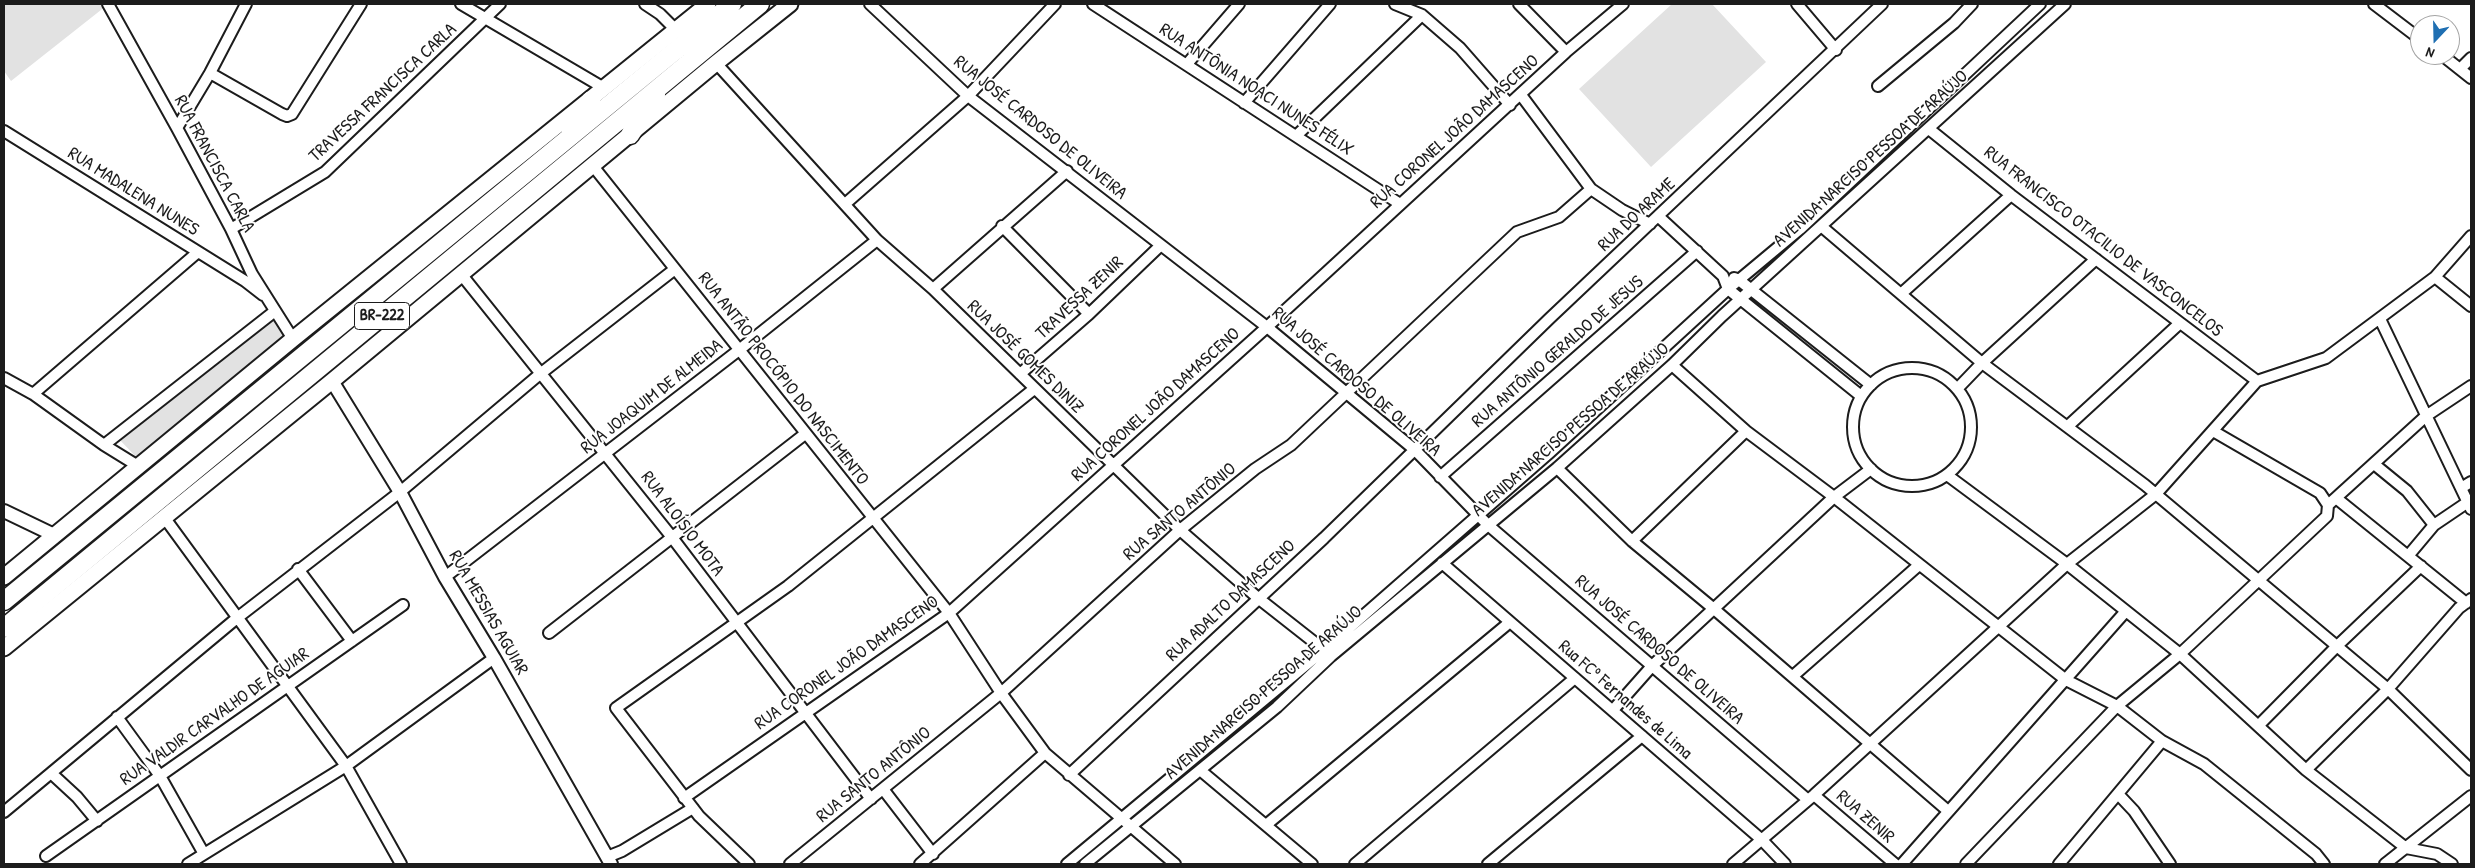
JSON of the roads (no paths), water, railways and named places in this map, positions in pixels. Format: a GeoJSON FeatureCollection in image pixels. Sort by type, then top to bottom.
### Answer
{"type":"FeatureCollection","features":[{"type":"Feature","properties":{"kind":"highway","name":"BR-222"},"geometry":{"type":"LineString","coordinates":[[4,601],[732,4]]}},
{"type":"Feature","properties":{"kind":"highway","name":"BR-222"},"geometry":{"type":"LineString","coordinates":[[4,628],[760,4]]}},
{"type":"Feature","properties":{"kind":"highway"},"geometry":{"type":"LineString","coordinates":[[630,135],[665,82]]}},
{"type":"Feature","properties":{"kind":"highway"},"geometry":{"type":"LineString","coordinates":[[556,148],[591,100]]}},
{"type":"Feature","properties":{"kind":"main road","name":"BR-222"},"geometry":{"type":"LineString","coordinates":[[4,577],[293,339],[708,4]]}},
{"type":"Feature","properties":{"kind":"main road"},"geometry":{"type":"LineString","coordinates":[[4,648],[790,4]]}},
{"type":"Feature","properties":{"kind":"street","name":"RUA FRANCISCA CARLA"},"geometry":{"type":"LineString","coordinates":[[108,4],[231,229],[249,278],[267,298],[293,339]]}},
{"type":"Feature","properties":{"kind":"street"},"geometry":{"type":"LineString","coordinates":[[177,128],[210,73],[246,4]]}},
{"type":"Feature","properties":{"kind":"street"},"geometry":{"type":"LineString","coordinates":[[210,73],[282,114],[287,116],[292,114],[361,4]]}},
{"type":"Feature","properties":{"kind":"street"},"geometry":{"type":"LineString","coordinates":[[461,4],[604,88]]}},
{"type":"Feature","properties":{"kind":"street","name":"TRAVESSA FRANCISCA CARLA"},"geometry":{"type":"LineString","coordinates":[[231,229],[325,172],[500,4]]}},
{"type":"Feature","properties":{"kind":"street"},"geometry":{"type":"LineString","coordinates":[[645,4],[660,14],[676,30]]}},
{"type":"Feature","properties":{"kind":"street","name":"RUA JOSÉ CARDOSO DE OLIVEIRA"},"geometry":{"type":"LineString","coordinates":[[870,4],[968,96],[1067,170],[1267,327],[1414,450],[1488,524],[1652,666],[1811,798]]}},
{"type":"Feature","properties":{"kind":"street"},"geometry":{"type":"LineString","coordinates":[[845,204],[968,96],[1055,4]]}},
{"type":"Feature","properties":{"kind":"street","name":"RUA ANTÔNIA NOACI NUNES FÉLIX"},"geometry":{"type":"LineString","coordinates":[[1093,4],[1400,204]]}},
{"type":"Feature","properties":{"kind":"street"},"geometry":{"type":"LineString","coordinates":[[1187,64],[1239,4]]}},
{"type":"Feature","properties":{"kind":"street"},"geometry":{"type":"LineString","coordinates":[[1244,103],[1330,4]]}},
{"type":"Feature","properties":{"kind":"street"},"geometry":{"type":"LineString","coordinates":[[1395,4],[1422,15],[1460,48],[1510,104]]}},
{"type":"Feature","properties":{"kind":"street"},"geometry":{"type":"LineString","coordinates":[[1519,4],[1566,52]]}},
{"type":"Feature","properties":{"kind":"street","name":"RUA CORONEL JOÃO DAMASCENO"},"geometry":{"type":"LineString","coordinates":[[684,798],[949,613],[1267,327],[1522,95],[1566,52],[1623,4]]}},
{"type":"Feature","properties":{"kind":"street"},"geometry":{"type":"LineString","coordinates":[[1797,4],[1836,50]]}},
{"type":"Feature","properties":{"kind":"street","name":"RUA DO ARAME"},"geometry":{"type":"LineString","coordinates":[[1414,450],[1650,224],[1836,50],[1882,4]]}},
{"type":"Feature","properties":{"kind":"street"},"geometry":{"type":"LineString","coordinates":[[1878,86],[1954,22],[1972,4]]}},
{"type":"Feature","properties":{"kind":"street","name":"AVENIDA NARCISO PESSOA DE ARAÚJO"},"geometry":{"type":"LineString","coordinates":[[1085,864],[1277,707],[1327,653],[1728,289],[1800,228],[2040,4]]}},
{"type":"Feature","properties":{"kind":"street","name":"AVENIDA NARCISO PESSOA DE ARAÚJO"},"geometry":{"type":"LineString","coordinates":[[1066,864],[1327,653],[1442,563],[1556,468],[1672,365],[1906,147],[1929,129],[2065,4]]}},
{"type":"Feature","properties":{"kind":"street"},"geometry":{"type":"LineString","coordinates":[[2376,4],[2410,31]]}},
{"type":"Feature","properties":{"kind":"street"},"geometry":{"type":"LineString","coordinates":[[1296,136],[1422,15]]}},
{"type":"Feature","properties":{"kind":"street"},"geometry":{"type":"LineString","coordinates":[[2460,69],[2471,58]]}},
{"type":"Feature","properties":{"kind":"street","name":"RUA JOSÉ GOMES DINIZ"},"geometry":{"type":"LineString","coordinates":[[716,63],[877,240],[933,290],[1180,530],[1258,598],[1327,653]]}},
{"type":"Feature","properties":{"kind":"street"},"geometry":{"type":"LineString","coordinates":[[2455,65],[2471,78]]}},
{"type":"Feature","properties":{"kind":"street"},"geometry":{"type":"LineString","coordinates":[[1522,95],[1591,189],[1622,210],[1650,224]]}},
{"type":"Feature","properties":{"kind":"street","name":"RUA FRANCISCO OTACILIO DE VASCONCELOS"},"geometry":{"type":"LineString","coordinates":[[1929,129],[2012,195],[2257,381]]}},
{"type":"Feature","properties":{"kind":"street","name":"RUA MADALENA NUNES"},"geometry":{"type":"LineString","coordinates":[[4,131],[198,252],[249,278]]}},
{"type":"Feature","properties":{"kind":"street","name":"RUA ANTÃO PROCÓPIO DO NASCIMENTO"},"geometry":{"type":"LineString","coordinates":[[593,166],[949,613],[1001,693],[1045,753],[1175,864]]}},
{"type":"Feature","properties":{"kind":"street"},"geometry":{"type":"LineString","coordinates":[[933,290],[1002,226],[1067,170]]}},
{"type":"Feature","properties":{"kind":"street","name":"RUA SANTO ANTÔNIO"},"geometry":{"type":"LineString","coordinates":[[790,864],[1001,693],[1180,530],[1255,469],[1291,444],[1517,232],[1559,216],[1591,189]]}},
{"type":"Feature","properties":{"kind":"street"},"geometry":{"type":"LineString","coordinates":[[1902,293],[2012,195]]}},
{"type":"Feature","properties":{"kind":"street"},"geometry":{"type":"LineString","coordinates":[[1659,216],[1723,276],[1728,289],[1740,300],[1862,396]]}},
{"type":"Feature","properties":{"kind":"street"},"geometry":{"type":"LineString","coordinates":[[1002,226],[1089,314]]}},
{"type":"Feature","properties":{"kind":"street"},"geometry":{"type":"LineString","coordinates":[[1821,226],[1982,362],[2156,494],[2388,689],[2471,770]]}},
{"type":"Feature","properties":{"kind":"street"},"geometry":{"type":"LineString","coordinates":[[1733,864],[1871,744],[2000,627],[2066,564],[2156,494],[2257,381],[2326,358],[2435,277],[2471,236]]}},
{"type":"Feature","properties":{"kind":"street","name":"RUA JOAQUIM DE ALMEIDA"},"geometry":{"type":"LineString","coordinates":[[445,577],[740,350],[877,240]]}},
{"type":"Feature","properties":{"kind":"street","name":"TRAVESSA ZENIR"},"geometry":{"type":"LineString","coordinates":[[1020,374],[1089,314],[1161,245]]}},
{"type":"Feature","properties":{"kind":"street","name":"RUA ANTÔNIO GERALDO DE JESUS"},"geometry":{"type":"LineString","coordinates":[[1440,477],[1697,251]]}},
{"type":"Feature","properties":{"kind":"street"},"geometry":{"type":"LineString","coordinates":[[33,394],[198,252]]}},
{"type":"Feature","properties":{"kind":"street"},"geometry":{"type":"LineString","coordinates":[[1957,389],[1982,362],[2096,259]]}},
{"type":"Feature","properties":{"kind":"street"},"geometry":{"type":"LineString","coordinates":[[4,812],[237,618],[400,492],[540,374],[675,269]]}},
{"type":"Feature","properties":{"kind":"street","name":"RUA ALOÍSIO MOTA"},"geometry":{"type":"LineString","coordinates":[[461,274],[540,374],[606,452],[807,712],[871,799]]}},
{"type":"Feature","properties":{"kind":"street"},"geometry":{"type":"LineString","coordinates":[[1723,276],[1739,280],[1871,384]]}},
{"type":"Feature","properties":{"kind":"street"},"geometry":{"type":"LineString","coordinates":[[2435,277],[2471,306]]}},
{"type":"Feature","properties":{"kind":"street"},"geometry":{"type":"LineString","coordinates":[[104,445],[275,311]]}},
{"type":"Feature","properties":{"kind":"street"},"geometry":{"type":"LineString","coordinates":[[2380,319],[2469,506],[2434,524],[2408,556]]}},
{"type":"Feature","properties":{"kind":"street"},"geometry":{"type":"LineString","coordinates":[[2068,426],[2180,323]]}},
{"type":"Feature","properties":{"kind":"street"},"geometry":{"type":"LineString","coordinates":[[1672,365],[1746,432],[1834,497],[2066,680],[2117,706],[2162,741],[2204,764],[2316,854],[2324,864]]}},
{"type":"Feature","properties":{"kind":"street"},"geometry":{"type":"LineString","coordinates":[[1904,368],[1921,368],[1938,374],[1957,389],[1970,413],[1972,430],[1964,455],[1947,475],[1925,484],[1900,485],[1885,479],[1871,470],[1861,457],[1855,442],[1853,426],[1855,410],[1871,384],[1887,373],[1904,368]]}},
{"type":"Feature","properties":{"kind":"street"},"geometry":{"type":"LineString","coordinates":[[4,378],[33,394],[104,445],[138,466]]}},
{"type":"Feature","properties":{"kind":"street","name":"RUA MESSIAS AGUIAR"},"geometry":{"type":"LineString","coordinates":[[332,381],[400,492],[445,577],[494,658],[610,861]]}},
{"type":"Feature","properties":{"kind":"street"},"geometry":{"type":"LineString","coordinates":[[1966,864],[2117,706],[2180,654],[2327,516],[2332,501],[2426,416],[2471,386]]}},
{"type":"Feature","properties":{"kind":"street"},"geometry":{"type":"LineString","coordinates":[[749,864],[684,798],[616,708],[788,586],[1034,389]]}},
{"type":"Feature","properties":{"kind":"street"},"geometry":{"type":"LineString","coordinates":[[2213,431],[2320,493],[2469,601],[2459,608],[2388,689],[2306,770]]}},
{"type":"Feature","properties":{"kind":"street"},"geometry":{"type":"LineString","coordinates":[[1632,541],[1746,432]]}},
{"type":"Feature","properties":{"kind":"street"},"geometry":{"type":"LineString","coordinates":[[549,633],[671,536],[805,434]]}},
{"type":"Feature","properties":{"kind":"street","name":"RUA ADALTO DAMASCENO"},"geometry":{"type":"LineString","coordinates":[[1069,775],[1324,538],[1414,450]]}},
{"type":"Feature","properties":{"kind":"street"},"geometry":{"type":"LineString","coordinates":[[2374,464],[2407,491],[2434,524]]}},
{"type":"Feature","properties":{"kind":"street"},"geometry":{"type":"LineString","coordinates":[[1556,468],[1632,541],[1793,676],[1948,811]]}},
{"type":"Feature","properties":{"kind":"street"},"geometry":{"type":"LineString","coordinates":[[1612,710],[1652,666],[1834,497],[1871,470]]}},
{"type":"Feature","properties":{"kind":"street"},"geometry":{"type":"LineString","coordinates":[[1947,475],[2066,564],[2180,654],[2306,770],[2406,848],[2437,854],[2452,864]]}},
{"type":"Feature","properties":{"kind":"street"},"geometry":{"type":"LineString","coordinates":[[2461,488],[2471,482]]}},
{"type":"Feature","properties":{"kind":"street"},"geometry":{"type":"LineString","coordinates":[[4,512],[54,535]]}},
{"type":"Feature","properties":{"kind":"street"},"geometry":{"type":"LineString","coordinates":[[164,517],[346,766],[401,864]]}},
{"type":"Feature","properties":{"kind":"street","name":"Rua FCº Fernandes de Lima"},"geometry":{"type":"LineString","coordinates":[[1442,563],[1762,840],[1785,864]]}},
{"type":"Feature","properties":{"kind":"street"},"geometry":{"type":"LineString","coordinates":[[1793,676],[1919,565]]}},
{"type":"Feature","properties":{"kind":"street"},"geometry":{"type":"LineString","coordinates":[[2258,726],[2420,566]]}},
{"type":"Feature","properties":{"kind":"street"},"geometry":{"type":"LineString","coordinates":[[298,569],[352,641]]}},
{"type":"Feature","properties":{"kind":"street","name":"RUA VALDIR CARVALHO DE AGUIAR"},"geometry":{"type":"LineString","coordinates":[[46,856],[403,605]]}},
{"type":"Feature","properties":{"kind":"street"},"geometry":{"type":"LineString","coordinates":[[1902,864],[2126,611]]}},
{"type":"Feature","properties":{"kind":"street"},"geometry":{"type":"LineString","coordinates":[[1266,825],[1510,622]]}},
{"type":"Feature","properties":{"kind":"street"},"geometry":{"type":"LineString","coordinates":[[188,864],[346,766],[494,658]]}},
{"type":"Feature","properties":{"kind":"street"},"geometry":{"type":"LineString","coordinates":[[1356,864],[1575,678]]}},
{"type":"Feature","properties":{"kind":"street"},"geometry":{"type":"LineString","coordinates":[[117,717],[160,776],[204,854]]}},
{"type":"Feature","properties":{"kind":"street"},"geometry":{"type":"LineString","coordinates":[[1488,864],[1642,736]]}},
{"type":"Feature","properties":{"kind":"street"},"geometry":{"type":"LineString","coordinates":[[2059,864],[2162,741]]}},
{"type":"Feature","properties":{"kind":"street"},"geometry":{"type":"LineString","coordinates":[[920,864],[1045,753]]}},
{"type":"Feature","properties":{"kind":"street"},"geometry":{"type":"LineString","coordinates":[[1200,770],[1312,864]]}},
{"type":"Feature","properties":{"kind":"street"},"geometry":{"type":"LineString","coordinates":[[51,772],[97,820]]}},
{"type":"Feature","properties":{"kind":"street"},"geometry":{"type":"LineString","coordinates":[[882,789],[933,854]]}},
{"type":"Feature","properties":{"kind":"street"},"geometry":{"type":"LineString","coordinates":[[2118,794],[2134,811],[2170,864]]}},
{"type":"Feature","properties":{"kind":"street"},"geometry":{"type":"LineString","coordinates":[[2385,864],[2471,796]]}},
{"type":"Feature","properties":{"kind":"street","name":"RUA ZENIR"},"geometry":{"type":"LineString","coordinates":[[1811,798],[1895,864]]}},
{"type":"Feature","properties":{"kind":"street"},"geometry":{"type":"LineString","coordinates":[[610,861],[622,851],[693,808]]}}]}
